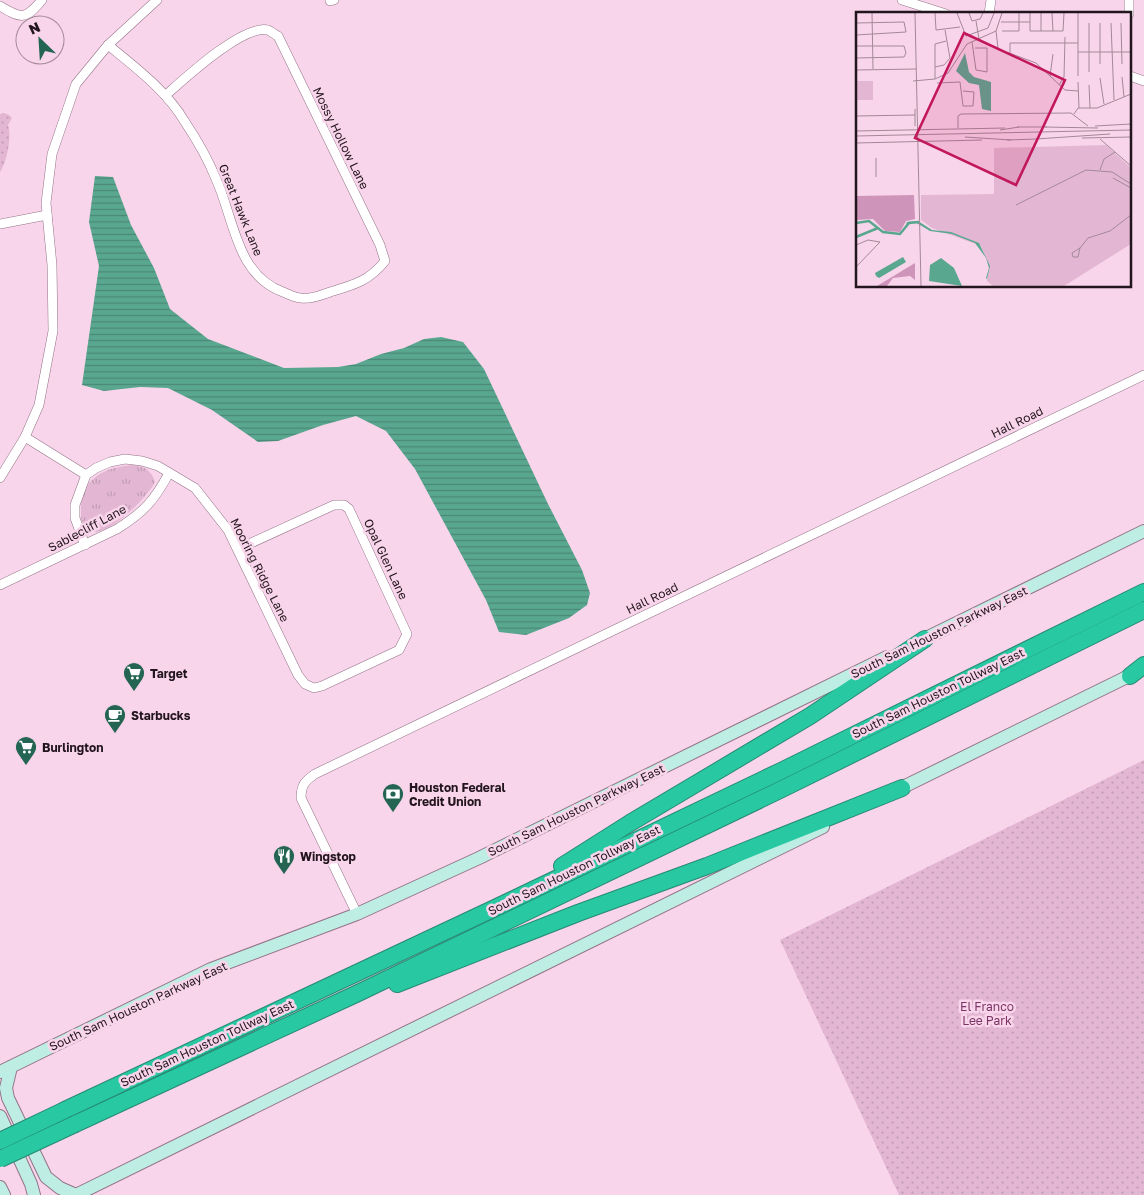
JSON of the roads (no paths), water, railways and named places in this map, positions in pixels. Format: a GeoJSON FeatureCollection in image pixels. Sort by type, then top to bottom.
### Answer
{"type":"FeatureCollection","features":[{"type":"Feature","properties":{"kind":"highway","name":"South Sam Houston Tollway East"},"geometry":{"type":"LineString","coordinates":[[0,1141],[496,908],[1144,592]]}},
{"type":"Feature","properties":{"kind":"highway","name":"South Sam Houston Tollway East"},"geometry":{"type":"LineString","coordinates":[[0,1159],[356,994],[782,790],[1144,610]]}},
{"type":"Feature","properties":{"kind":"highway"},"geometry":{"type":"LineString","coordinates":[[496,908],[630,823],[810,716],[925,639]]}},
{"type":"Feature","properties":{"kind":"highway"},"geometry":{"type":"LineString","coordinates":[[1137,672],[1144,665]]}},
{"type":"Feature","properties":{"kind":"highway"},"geometry":{"type":"LineString","coordinates":[[356,994],[403,983],[578,913],[707,866],[902,788]]}},
{"type":"Feature","properties":{"kind":"main road","name":"South Sam Houston Parkway East"},"geometry":{"type":"LineString","coordinates":[[5,1069],[211,969],[358,914],[487,854],[1144,531]]}},
{"type":"Feature","properties":{"kind":"main road"},"geometry":{"type":"LineString","coordinates":[[5,1069],[8,1098],[46,1177],[60,1188],[76,1195],[1137,672]]}},
{"type":"Feature","properties":{"kind":"main road"},"geometry":{"type":"LineString","coordinates":[[0,1116],[31,1184],[34,1195]]}},
{"type":"Feature","properties":{"kind":"main road"},"geometry":{"type":"LineString","coordinates":[[0,1186],[4,1195]]}},
{"type":"Feature","properties":{"kind":"street"},"geometry":{"type":"LineString","coordinates":[[0,6],[18,16],[24,16],[32,11],[42,0]]}},
{"type":"Feature","properties":{"kind":"street"},"geometry":{"type":"LineString","coordinates":[[0,478],[26,437],[39,405],[54,331],[52,265],[46,203],[52,154],[76,84],[108,44],[157,0]]}},
{"type":"Feature","properties":{"kind":"street"},"geometry":{"type":"LineString","coordinates":[[902,0],[940,12]]}},
{"type":"Feature","properties":{"kind":"street","name":"Mossy Hollow Lane"},"geometry":{"type":"LineString","coordinates":[[166,96],[200,64],[240,37],[256,31],[268,30],[278,36],[380,245],[385,261]]}},
{"type":"Feature","properties":{"kind":"street","name":"Great Hawk Lane"},"geometry":{"type":"LineString","coordinates":[[108,44],[166,96],[184,119],[217,180],[237,240],[253,271],[272,288],[302,299],[326,294],[356,284],[375,273],[385,261]]}},
{"type":"Feature","properties":{"kind":"street"},"geometry":{"type":"LineString","coordinates":[[1132,77],[1144,81]]}},
{"type":"Feature","properties":{"kind":"street"},"geometry":{"type":"LineString","coordinates":[[0,224],[47,215]]}},
{"type":"Feature","properties":{"kind":"street","name":"Hall Road"},"geometry":{"type":"LineString","coordinates":[[358,914],[301,798],[301,788],[305,781],[315,774],[1144,375]]}},
{"type":"Feature","properties":{"kind":"street"},"geometry":{"type":"LineString","coordinates":[[26,437],[86,475],[75,505],[75,518],[85,544]]}},
{"type":"Feature","properties":{"kind":"street","name":"Mooring Ridge Lane"},"geometry":{"type":"LineString","coordinates":[[86,475],[110,462],[125,459],[142,461],[169,473],[195,488],[228,530],[298,675],[305,684],[314,688]]}},
{"type":"Feature","properties":{"kind":"street","name":"Sablecliff Lane"},"geometry":{"type":"LineString","coordinates":[[0,586],[117,529],[135,518],[151,503],[169,473]]}},
{"type":"Feature","properties":{"kind":"street","name":"Opal Glen Lane"},"geometry":{"type":"LineString","coordinates":[[238,549],[334,505],[344,505],[349,509],[407,634],[399,650],[314,688]]}},
{"type":"Feature","properties":{"kind":"place","name":"Target"},"geometry":{"type":"Point","coordinates":[134,692]}},
{"type":"Feature","properties":{"kind":"place","name":"Starbucks"},"geometry":{"type":"Point","coordinates":[115,734]}},
{"type":"Feature","properties":{"kind":"place","name":"Burlington"},"geometry":{"type":"Point","coordinates":[26,766]}},
{"type":"Feature","properties":{"kind":"place","name":"Houston Federal Credit Union"},"geometry":{"type":"Point","coordinates":[393,813]}},
{"type":"Feature","properties":{"kind":"place","name":"Wingstop"},"geometry":{"type":"Point","coordinates":[284,875]}},
{"type":"Feature","properties":{"kind":"park label","name":"El Franco Lee Park"},"geometry":{"type":"Point","coordinates":[987,1013]}}]}
